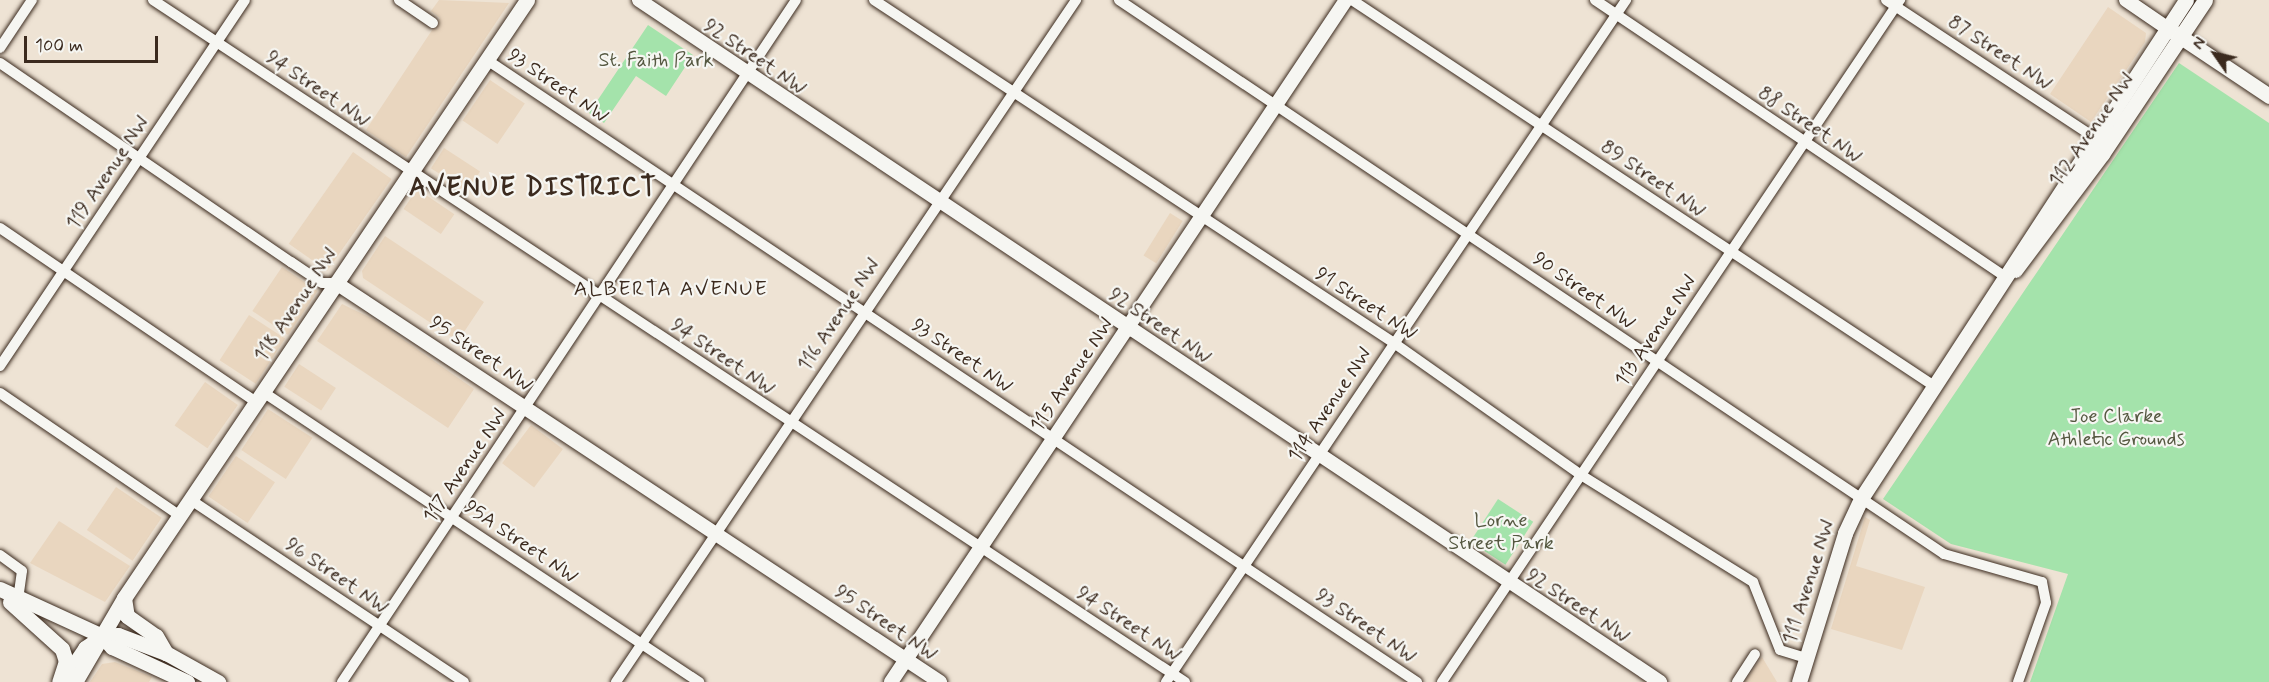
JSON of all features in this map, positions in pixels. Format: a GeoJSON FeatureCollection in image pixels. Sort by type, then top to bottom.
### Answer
{"type":"FeatureCollection","features":[{"type":"Feature","properties":{"kind":"main road","name":"118 Avenue NW"},"geometry":{"type":"LineString","coordinates":[[75,682],[124,598],[527,0]]}},
{"type":"Feature","properties":{"kind":"main road","name":"112 Avenue NW"},"geometry":{"type":"LineString","coordinates":[[1862,496],[2007,278],[2094,138],[2186,0]]}},
{"type":"Feature","properties":{"kind":"main road","name":"112 Avenue NW"},"geometry":{"type":"LineString","coordinates":[[2007,278],[2102,154],[2205,0]]}},
{"type":"Feature","properties":{"kind":"main road"},"geometry":{"type":"LineString","coordinates":[[2167,28],[2269,96]]}},
{"type":"Feature","properties":{"kind":"main road","name":"111 Avenue NW"},"geometry":{"type":"LineString","coordinates":[[1800,682],[1845,534],[1862,496]]}},
{"type":"Feature","properties":{"kind":"main road"},"geometry":{"type":"LineString","coordinates":[[0,589],[102,636],[112,647],[187,682]]}},
{"type":"Feature","properties":{"kind":"main road"},"geometry":{"type":"LineString","coordinates":[[0,595],[58,642],[66,661],[61,682]]}},
{"type":"Feature","properties":{"kind":"main road"},"geometry":{"type":"LineString","coordinates":[[124,598],[127,616],[156,636],[166,653]]}},
{"type":"Feature","properties":{"kind":"main road"},"geometry":{"type":"LineString","coordinates":[[102,636],[118,635],[166,653],[218,682]]}},
{"type":"Feature","properties":{"kind":"main road","name":"118 Avenue NW"},"geometry":{"type":"LineString","coordinates":[[61,682],[85,648],[102,636]]}},
{"type":"Feature","properties":{"kind":"street"},"geometry":{"type":"LineString","coordinates":[[0,48],[32,0]]}},
{"type":"Feature","properties":{"kind":"street","name":"94 Street NW"},"geometry":{"type":"LineString","coordinates":[[153,0],[979,549],[1169,678],[1185,682]]}},
{"type":"Feature","properties":{"kind":"street","name":"119 Avenue NW"},"geometry":{"type":"LineString","coordinates":[[0,366],[245,0]]}},
{"type":"Feature","properties":{"kind":"street"},"geometry":{"type":"LineString","coordinates":[[399,0],[433,22]]}},
{"type":"Feature","properties":{"kind":"street","name":"92 Street NW"},"geometry":{"type":"LineString","coordinates":[[639,0],[746,75],[1508,584],[1660,682]]}},
{"type":"Feature","properties":{"kind":"street","name":"117 Avenue NW"},"geometry":{"type":"LineString","coordinates":[[342,682],[796,0]]}},
{"type":"Feature","properties":{"kind":"street","name":"91 Street NW"},"geometry":{"type":"LineString","coordinates":[[874,0],[1394,343],[1581,475],[1753,582],[1780,650],[1807,658]]}},
{"type":"Feature","properties":{"kind":"street","name":"116 Avenue NW"},"geometry":{"type":"LineString","coordinates":[[616,682],[937,202],[1076,0]]}},
{"type":"Feature","properties":{"kind":"street","name":"90 Street NW"},"geometry":{"type":"LineString","coordinates":[[1119,0],[1468,233],[1656,363],[1862,496],[1944,554],[2042,582],[2046,603],[2018,682]]}},
{"type":"Feature","properties":{"kind":"street","name":"115 Avenue NW"},"geometry":{"type":"LineString","coordinates":[[891,682],[1346,0]]}},
{"type":"Feature","properties":{"kind":"street","name":"89 Street NW"},"geometry":{"type":"LineString","coordinates":[[1352,0],[1542,125],[1730,253],[1934,386]]}},
{"type":"Feature","properties":{"kind":"street","name":"88 Street NW"},"geometry":{"type":"LineString","coordinates":[[1595,0],[2007,278]]}},
{"type":"Feature","properties":{"kind":"street","name":"114 Avenue NW"},"geometry":{"type":"LineString","coordinates":[[1169,678],[1626,0]]}},
{"type":"Feature","properties":{"kind":"street"},"geometry":{"type":"LineString","coordinates":[[2126,0],[2167,28]]}},
{"type":"Feature","properties":{"kind":"street","name":"87 Street NW"},"geometry":{"type":"LineString","coordinates":[[1894,2],[2094,138]]}},
{"type":"Feature","properties":{"kind":"street","name":"113 Avenue NW"},"geometry":{"type":"LineString","coordinates":[[1442,682],[1804,143],[1894,2]]}},
{"type":"Feature","properties":{"kind":"street","name":"93 Street NW"},"geometry":{"type":"LineString","coordinates":[[487,60],[1417,682]]}},
{"type":"Feature","properties":{"kind":"street","name":"95 Street NW"},"geometry":{"type":"LineString","coordinates":[[0,63],[322,282],[336,284],[526,407],[940,682]]}},
{"type":"Feature","properties":{"kind":"street","name":"95A Street NW"},"geometry":{"type":"LineString","coordinates":[[0,228],[64,272],[259,397],[452,517],[699,682]]}},
{"type":"Feature","properties":{"kind":"street"},"geometry":{"type":"LineString","coordinates":[[0,393],[180,516]]}},
{"type":"Feature","properties":{"kind":"street","name":"96 Street NW"},"geometry":{"type":"LineString","coordinates":[[191,500],[464,682]]}},
{"type":"Feature","properties":{"kind":"street"},"geometry":{"type":"LineString","coordinates":[[0,555],[22,571],[18,599]]}},
{"type":"Feature","properties":{"kind":"street"},"geometry":{"type":"LineString","coordinates":[[1737,682],[1755,654]]}},
{"type":"Feature","properties":{"kind":"shaded area"},"geometry":{"type":"Polygon","coordinates":[[[439,0],[509,3],[406,157],[366,130],[440,18],[431,11],[439,0]]]}},
{"type":"Feature","properties":{"kind":"shaded area"},"geometry":{"type":"Polygon","coordinates":[[[2108,7],[2146,33],[2145,42],[2091,122],[2050,94],[2108,7]]]}},
{"type":"Feature","properties":{"kind":"shaded area"},"geometry":{"type":"Polygon","coordinates":[[[490,80],[525,103],[497,144],[463,121],[490,80]]]}},
{"type":"Feature","properties":{"kind":"shaded area"},"geometry":{"type":"Polygon","coordinates":[[[444,148],[480,171],[467,192],[431,168],[444,148]]]}},
{"type":"Feature","properties":{"kind":"shaded area"},"geometry":{"type":"Polygon","coordinates":[[[353,152],[392,179],[327,271],[289,244],[353,152]]]}},
{"type":"Feature","properties":{"kind":"shaded area"},"geometry":{"type":"Polygon","coordinates":[[[417,189],[454,214],[441,234],[404,209],[417,189]]]}},
{"type":"Feature","properties":{"kind":"shaded area"},"geometry":{"type":"Polygon","coordinates":[[[1170,213],[1183,221],[1156,263],[1144,255],[1170,213]]]}},
{"type":"Feature","properties":{"kind":"shaded area"},"geometry":{"type":"Polygon","coordinates":[[[385,236],[484,302],[458,341],[363,278],[362,271],[385,236]]]}},
{"type":"Feature","properties":{"kind":"shaded area"},"geometry":{"type":"Polygon","coordinates":[[[282,267],[318,291],[288,335],[252,311],[282,267]]]}},
{"type":"Feature","properties":{"kind":"shaded area"},"geometry":{"type":"Polygon","coordinates":[[[342,304],[375,320],[474,389],[448,428],[317,341],[342,304]]]}},
{"type":"Feature","properties":{"kind":"shaded area"},"geometry":{"type":"Polygon","coordinates":[[[249,315],[285,338],[256,384],[220,360],[249,315]]]}},
{"type":"Feature","properties":{"kind":"shaded area"},"geometry":{"type":"Polygon","coordinates":[[[299,364],[336,388],[321,411],[284,387],[299,364]]]}},
{"type":"Feature","properties":{"kind":"shaded area"},"geometry":{"type":"Polygon","coordinates":[[[205,382],[238,405],[207,448],[175,425],[205,382]]]}},
{"type":"Feature","properties":{"kind":"shaded area"},"geometry":{"type":"Polygon","coordinates":[[[268,409],[312,438],[286,479],[241,450],[268,409]]]}},
{"type":"Feature","properties":{"kind":"shaded area"},"geometry":{"type":"Polygon","coordinates":[[[531,425],[563,449],[534,487],[502,463],[531,425]]]}},
{"type":"Feature","properties":{"kind":"shaded area"},"geometry":{"type":"Polygon","coordinates":[[[236,456],[275,482],[248,523],[209,497],[236,456]]]}},
{"type":"Feature","properties":{"kind":"shaded area"},"geometry":{"type":"Polygon","coordinates":[[[116,487],[162,518],[133,561],[87,530],[116,487]]]}},
{"type":"Feature","properties":{"kind":"shaded area"},"geometry":{"type":"Polygon","coordinates":[[[1865,517],[1870,520],[1856,566],[1925,587],[1902,650],[1831,629],[1865,517]]]}},
{"type":"Feature","properties":{"kind":"shaded area"},"geometry":{"type":"Polygon","coordinates":[[[59,521],[130,566],[105,602],[30,563],[59,521]]]}},
{"type":"Feature","properties":{"kind":"shaded area"},"geometry":{"type":"Polygon","coordinates":[[[1762,657],[1777,682],[1744,682],[1762,657]]]}},
{"type":"Feature","properties":{"kind":"shaded area"},"geometry":{"type":"Polygon","coordinates":[[[115,662],[152,677],[149,682],[90,682],[102,664],[115,662]]]}},
{"type":"Feature","properties":{"kind":"green space","name":"St. Faith Park"},"geometry":{"type":"Polygon","coordinates":[[[648,25],[693,55],[666,96],[636,76],[604,123],[589,113],[648,25]]]}},
{"type":"Feature","properties":{"kind":"green space","name":"Joe Clarke Athletic Grounds"},"geometry":{"type":"Polygon","coordinates":[[[2179,63],[2269,123],[2269,682],[2030,682],[2068,574],[1951,544],[1883,499],[2179,63]]]}},
{"type":"Feature","properties":{"kind":"green space","name":"Lorne Street Park"},"geometry":{"type":"Polygon","coordinates":[[[1498,499],[1533,522],[1505,565],[1470,542],[1498,499]]]}},
{"type":"Feature","properties":{"kind":"district","name":"AVENUE DISTRICT"},"geometry":{"type":"Point","coordinates":[533,189]}},
{"type":"Feature","properties":{"kind":"district","name":"ALBERTA AVENUE"},"geometry":{"type":"Point","coordinates":[671,289]}}]}
